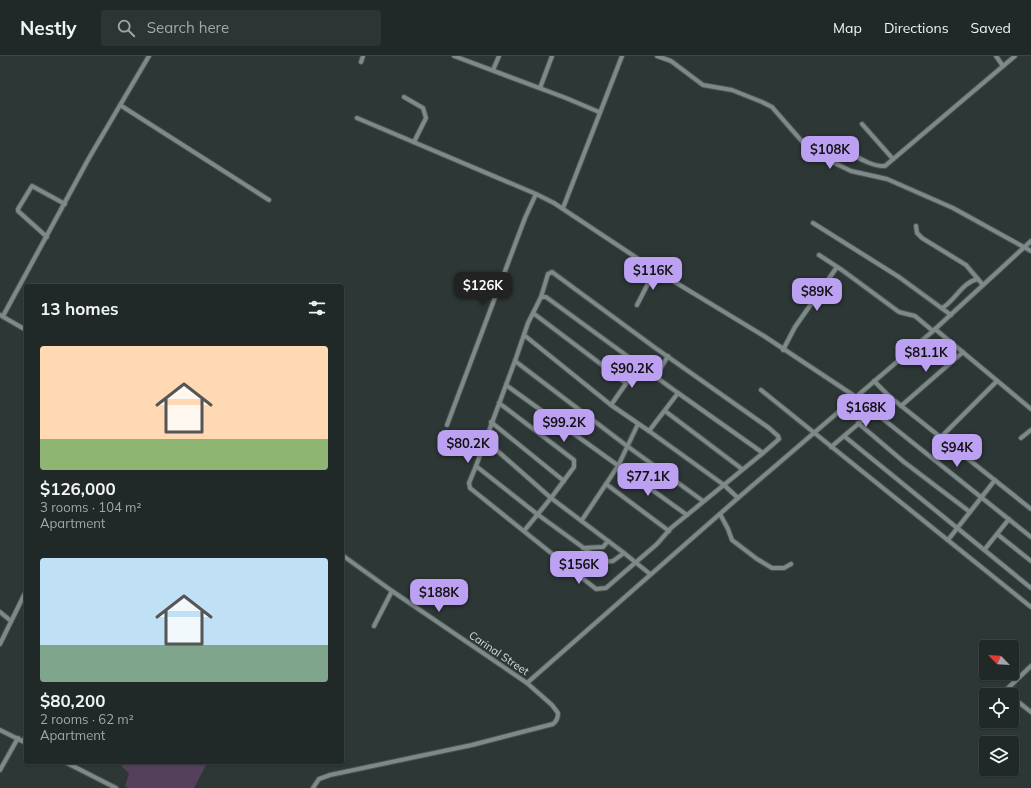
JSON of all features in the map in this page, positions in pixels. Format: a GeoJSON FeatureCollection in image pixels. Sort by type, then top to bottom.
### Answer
{"type":"FeatureCollection","features":[{"type":"Feature","properties":{"kind":"street"},"geometry":{"type":"LineString","coordinates":[[24,329],[1,316],[149,56]]}},
{"type":"Feature","properties":{"kind":"street"},"geometry":{"type":"LineString","coordinates":[[361,62],[363,56]]}},
{"type":"Feature","properties":{"kind":"street"},"geometry":{"type":"LineString","coordinates":[[454,56],[599,112]]}},
{"type":"Feature","properties":{"kind":"street"},"geometry":{"type":"LineString","coordinates":[[493,70],[499,56]]}},
{"type":"Feature","properties":{"kind":"street"},"geometry":{"type":"LineString","coordinates":[[540,88],[552,56]]}},
{"type":"Feature","properties":{"kind":"street"},"geometry":{"type":"LineString","coordinates":[[563,208],[622,56]]}},
{"type":"Feature","properties":{"kind":"street"},"geometry":{"type":"LineString","coordinates":[[657,56],[671,61],[703,85],[732,90],[772,107],[806,146],[818,155],[851,171],[877,176],[894,182],[954,208],[1031,251]]}},
{"type":"Feature","properties":{"kind":"street"},"geometry":{"type":"LineString","coordinates":[[996,56],[1003,66]]}},
{"type":"Feature","properties":{"kind":"street"},"geometry":{"type":"LineString","coordinates":[[843,142],[854,154],[876,165],[885,166],[1015,56]]}},
{"type":"Feature","properties":{"kind":"street"},"geometry":{"type":"LineString","coordinates":[[404,97],[423,108],[426,118],[414,142]]}},
{"type":"Feature","properties":{"kind":"street"},"geometry":{"type":"LineString","coordinates":[[120,105],[269,200]]}},
{"type":"Feature","properties":{"kind":"street"},"geometry":{"type":"LineString","coordinates":[[357,118],[536,194],[563,208],[655,270],[764,336],[856,397]]}},
{"type":"Feature","properties":{"kind":"street"},"geometry":{"type":"LineString","coordinates":[[862,124],[893,160]]}},
{"type":"Feature","properties":{"kind":"street"},"geometry":{"type":"LineString","coordinates":[[47,237],[18,211],[18,208],[32,186],[65,204]]}},
{"type":"Feature","properties":{"kind":"street"},"geometry":{"type":"LineString","coordinates":[[447,425],[525,218],[536,194]]}},
{"type":"Feature","properties":{"kind":"street"},"geometry":{"type":"LineString","coordinates":[[813,223],[899,277],[951,314]]}},
{"type":"Feature","properties":{"kind":"street"},"geometry":{"type":"LineString","coordinates":[[916,226],[917,233],[922,238],[966,265],[984,285]]}},
{"type":"Feature","properties":{"kind":"street"},"geometry":{"type":"LineString","coordinates":[[527,683],[650,574],[934,330],[1031,241]]}},
{"type":"Feature","properties":{"kind":"street"},"geometry":{"type":"LineString","coordinates":[[819,255],[837,266],[898,312],[915,316],[963,352],[1031,409]]}},
{"type":"Feature","properties":{"kind":"street"},"geometry":{"type":"LineString","coordinates":[[783,350],[793,332],[837,266]]}},
{"type":"Feature","properties":{"kind":"street"},"geometry":{"type":"LineString","coordinates":[[637,306],[655,270]]}},
{"type":"Feature","properties":{"kind":"street"},"geometry":{"type":"LineString","coordinates":[[552,272],[769,428],[778,436],[779,439],[687,514],[662,539],[606,588],[596,589],[470,488],[469,483],[533,313],[541,297],[548,274],[552,272]]}},
{"type":"Feature","properties":{"kind":"street"},"geometry":{"type":"LineString","coordinates":[[942,308],[972,281],[978,279]]}},
{"type":"Feature","properties":{"kind":"street"},"geometry":{"type":"LineString","coordinates":[[541,297],[546,297],[763,453]]}},
{"type":"Feature","properties":{"kind":"street"},"geometry":{"type":"LineString","coordinates":[[533,313],[626,383]]}},
{"type":"Feature","properties":{"kind":"street"},"geometry":{"type":"LineString","coordinates":[[524,335],[611,405],[724,485],[738,498]]}},
{"type":"Feature","properties":{"kind":"street"},"geometry":{"type":"LineString","coordinates":[[901,406],[963,352]]}},
{"type":"Feature","properties":{"kind":"street"},"geometry":{"type":"LineString","coordinates":[[656,376],[668,356]]}},
{"type":"Feature","properties":{"kind":"street"},"geometry":{"type":"LineString","coordinates":[[515,361],[627,446],[703,501]]}},
{"type":"Feature","properties":{"kind":"street"},"geometry":{"type":"LineString","coordinates":[[611,405],[639,365]]}},
{"type":"Feature","properties":{"kind":"street"},"geometry":{"type":"LineString","coordinates":[[874,381],[901,406],[1031,509]]}},
{"type":"Feature","properties":{"kind":"street"},"geometry":{"type":"LineString","coordinates":[[940,437],[997,381]]}},
{"type":"Feature","properties":{"kind":"street"},"geometry":{"type":"LineString","coordinates":[[506,385],[687,514]]}},
{"type":"Feature","properties":{"kind":"street"},"geometry":{"type":"LineString","coordinates":[[761,390],[1031,607]]}},
{"type":"Feature","properties":{"kind":"street"},"geometry":{"type":"LineString","coordinates":[[649,432],[678,393]]}},
{"type":"Feature","properties":{"kind":"street"},"geometry":{"type":"LineString","coordinates":[[831,447],[890,396]]}},
{"type":"Feature","properties":{"kind":"street"},"geometry":{"type":"LineString","coordinates":[[499,403],[574,460],[574,467],[564,482],[524,531]]}},
{"type":"Feature","properties":{"kind":"street"},"geometry":{"type":"LineString","coordinates":[[665,411],[742,469]]}},
{"type":"Feature","properties":{"kind":"street"},"geometry":{"type":"LineString","coordinates":[[873,411],[1031,537]]}},
{"type":"Feature","properties":{"kind":"street"},"geometry":{"type":"LineString","coordinates":[[491,422],[564,482]]}},
{"type":"Feature","properties":{"kind":"street"},"geometry":{"type":"LineString","coordinates":[[858,423],[904,462],[970,512]]}},
{"type":"Feature","properties":{"kind":"street"},"geometry":{"type":"LineString","coordinates":[[582,520],[618,466],[638,424]]}},
{"type":"Feature","properties":{"kind":"street"},"geometry":{"type":"LineString","coordinates":[[1021,438],[1031,430]]}},
{"type":"Feature","properties":{"kind":"street"},"geometry":{"type":"LineString","coordinates":[[844,436],[985,549],[1031,588]]}},
{"type":"Feature","properties":{"kind":"street"},"geometry":{"type":"LineString","coordinates":[[485,440],[551,498],[582,520],[650,574]]}},
{"type":"Feature","properties":{"kind":"street"},"geometry":{"type":"LineString","coordinates":[[476,466],[537,514],[603,562],[617,559],[624,553]]}},
{"type":"Feature","properties":{"kind":"street"},"geometry":{"type":"LineString","coordinates":[[948,540],[996,480]]}},
{"type":"Feature","properties":{"kind":"street"},"geometry":{"type":"LineString","coordinates":[[606,484],[669,531]]}},
{"type":"Feature","properties":{"kind":"street"},"geometry":{"type":"LineString","coordinates":[[720,514],[732,540],[757,559],[772,568],[778,569],[784,568],[791,564]]}},
{"type":"Feature","properties":{"kind":"street"},"geometry":{"type":"LineString","coordinates":[[985,549],[1009,519]]}},
{"type":"Feature","properties":{"kind":"street"},"geometry":{"type":"LineString","coordinates":[[997,534],[1031,561]]}},
{"type":"Feature","properties":{"kind":"street"},"geometry":{"type":"LineString","coordinates":[[583,548],[603,546],[608,541]]}},
{"type":"Feature","properties":{"kind":"street","name":"Carinal Street"},"geometry":{"type":"LineString","coordinates":[[313,788],[319,779],[330,775],[472,745],[553,724],[558,720],[558,713],[552,705],[527,683],[344,556]]}},
{"type":"Feature","properties":{"kind":"street"},"geometry":{"type":"LineString","coordinates":[[374,626],[392,591]]}},
{"type":"Feature","properties":{"kind":"street"},"geometry":{"type":"LineString","coordinates":[[0,644],[24,595]]}},
{"type":"Feature","properties":{"kind":"street"},"geometry":{"type":"LineString","coordinates":[[0,612],[11,621]]}},
{"type":"Feature","properties":{"kind":"street"},"geometry":{"type":"LineString","coordinates":[[1008,688],[1031,666]]}},
{"type":"Feature","properties":{"kind":"street"},"geometry":{"type":"LineString","coordinates":[[1019,702],[1031,712]]}},
{"type":"Feature","properties":{"kind":"street"},"geometry":{"type":"LineString","coordinates":[[0,730],[24,742]]}},
{"type":"Feature","properties":{"kind":"street"},"geometry":{"type":"LineString","coordinates":[[0,770],[18,738]]}},
{"type":"Feature","properties":{"kind":"street"},"geometry":{"type":"LineString","coordinates":[[68,764],[116,788]]}},
{"type":"Feature","properties":{"kind":"shaded area"},"geometry":{"type":"Polygon","coordinates":[[[122,764],[206,765],[194,788],[128,788],[125,786],[129,773],[121,766],[122,764]]]}}]}
